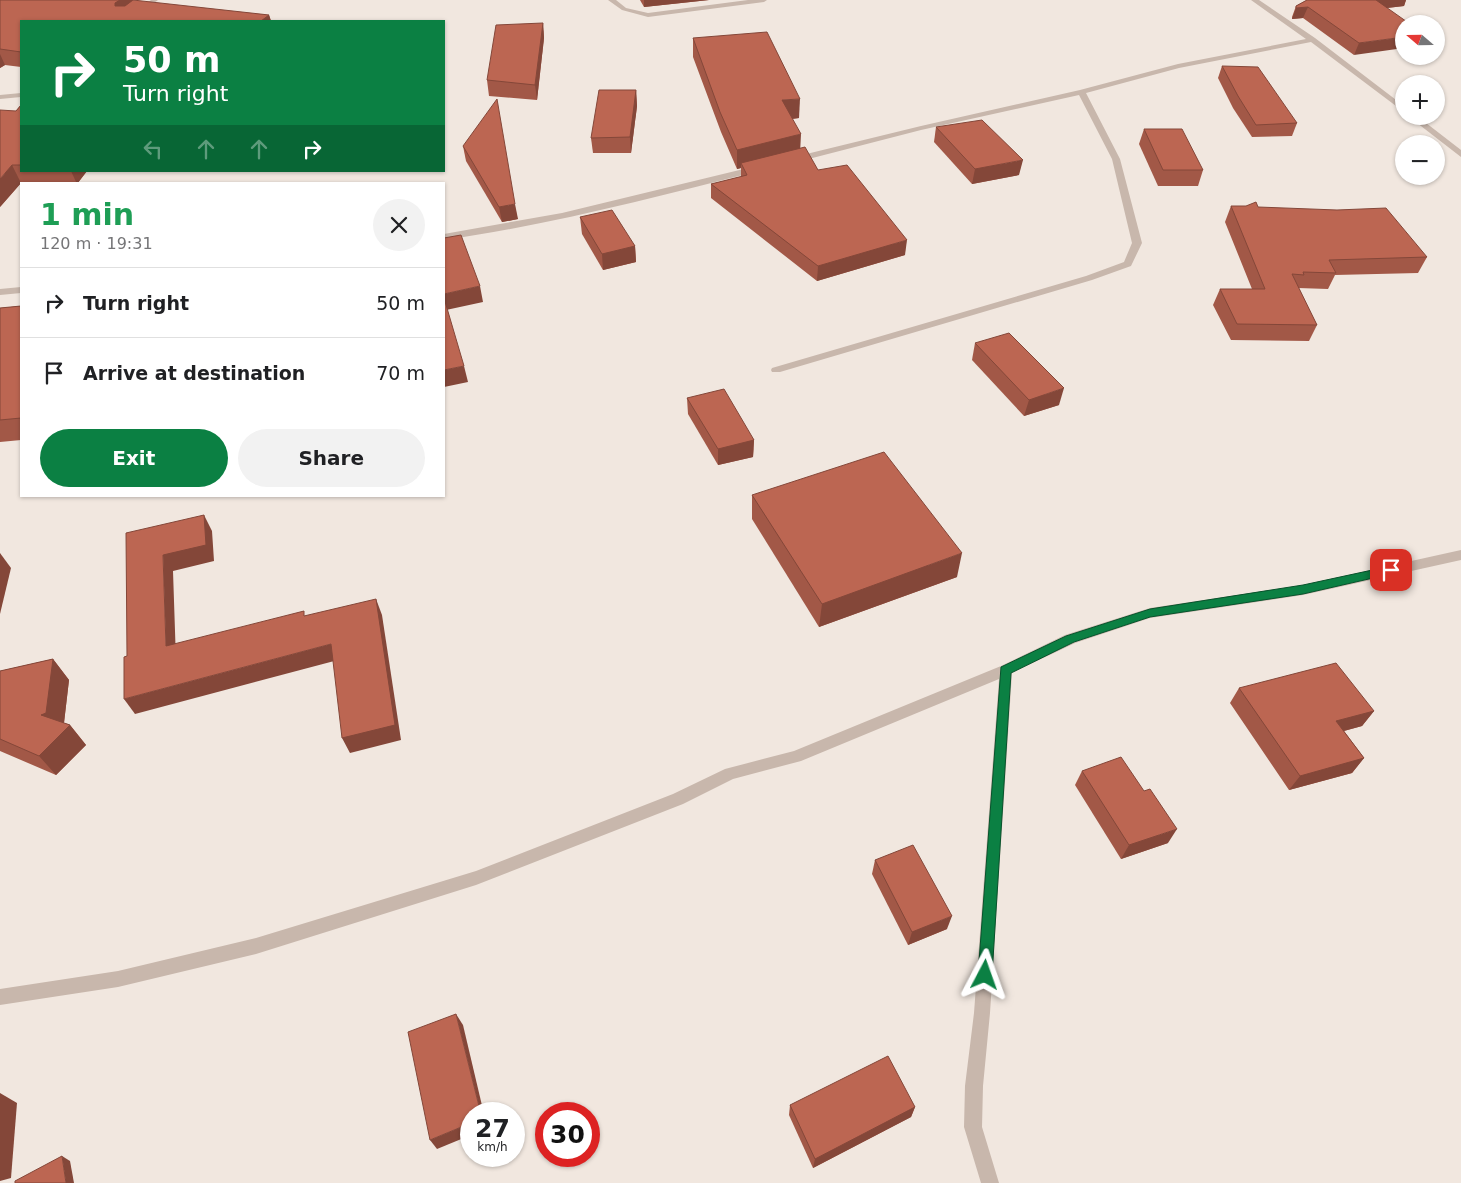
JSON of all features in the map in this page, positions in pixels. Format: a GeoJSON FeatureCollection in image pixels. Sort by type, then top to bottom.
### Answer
{"type":"FeatureCollection","features":[{"type":"Feature","properties":{"kind":"street"},"geometry":{"type":"LineString","coordinates":[[127,20],[155,0]]}},
{"type":"Feature","properties":{"kind":"street"},"geometry":{"type":"LineString","coordinates":[[611,0],[624,9],[648,15],[764,0]]}},
{"type":"Feature","properties":{"kind":"street"},"geometry":{"type":"LineString","coordinates":[[1254,0],[1312,40],[1395,103]]}},
{"type":"Feature","properties":{"kind":"street"},"geometry":{"type":"LineString","coordinates":[[781,163],[921,128],[1081,92],[1178,66],[1312,40]]}},
{"type":"Feature","properties":{"kind":"street"},"geometry":{"type":"LineString","coordinates":[[776,370],[1080,281],[1128,264],[1137,243],[1116,159],[1081,92]]}},
{"type":"Feature","properties":{"kind":"street"},"geometry":{"type":"LineString","coordinates":[[0,97],[20,95]]}},
{"type":"Feature","properties":{"kind":"street"},"geometry":{"type":"LineString","coordinates":[[1424,125],[1461,154]]}},
{"type":"Feature","properties":{"kind":"street"},"geometry":{"type":"LineString","coordinates":[[445,238],[650,195],[762,167]]}},
{"type":"Feature","properties":{"kind":"street"},"geometry":{"type":"LineString","coordinates":[[0,292],[20,290]]}},
{"type":"Feature","properties":{"kind":"street"},"geometry":{"type":"LineString","coordinates":[[0,997],[118,979],[256,946],[476,878],[678,799],[730,773],[796,757],[1006,670],[1070,639],[1150,613],[1303,590],[1461,555]]}},
{"type":"Feature","properties":{"kind":"street"},"geometry":{"type":"LineString","coordinates":[[990,1183],[973,1127],[974,1086],[983,1003],[1006,670]]}},
{"type":"Feature","properties":{"kind":"building"},"geometry":{"type":"Polygon","coordinates":[[[0,0],[120,0],[115,3],[115,6],[125,6],[133,0],[269,15],[262,20],[20,20],[20,52],[0,49],[0,0]]]}},
{"type":"Feature","properties":{"kind":"building"},"geometry":{"type":"Polygon","coordinates":[[[1307,0],[1376,0],[1397,15],[1395,15],[1395,38],[1359,43],[1308,7],[1296,8],[1296,6],[1307,0]]]}},
{"type":"Feature","properties":{"kind":"building"},"geometry":{"type":"Polygon","coordinates":[[[543,23],[535,85],[487,80],[496,25],[543,23]]]}},
{"type":"Feature","properties":{"kind":"building"},"geometry":{"type":"Polygon","coordinates":[[[767,32],[800,99],[782,100],[801,134],[737,150],[720,112],[693,38],[767,32]]]}},
{"type":"Feature","properties":{"kind":"building"},"geometry":{"type":"Polygon","coordinates":[[[1222,66],[1258,67],[1297,123],[1256,125],[1222,66]]]}},
{"type":"Feature","properties":{"kind":"building"},"geometry":{"type":"Polygon","coordinates":[[[599,90],[636,90],[630,137],[591,138],[599,90]]]}},
{"type":"Feature","properties":{"kind":"building"},"geometry":{"type":"Polygon","coordinates":[[[497,99],[515,204],[499,207],[463,146],[497,99]]]}},
{"type":"Feature","properties":{"kind":"building"},"geometry":{"type":"Polygon","coordinates":[[[20,106],[20,165],[12,165],[0,179],[0,110],[16,111],[20,106]]]}},
{"type":"Feature","properties":{"kind":"building"},"geometry":{"type":"Polygon","coordinates":[[[982,120],[1023,160],[975,169],[936,127],[982,120]]]}},
{"type":"Feature","properties":{"kind":"building"},"geometry":{"type":"Polygon","coordinates":[[[1144,129],[1182,129],[1203,170],[1163,170],[1144,129]]]}},
{"type":"Feature","properties":{"kind":"building"},"geometry":{"type":"Polygon","coordinates":[[[805,147],[818,170],[847,165],[907,240],[818,266],[711,184],[747,175],[741,163],[805,147]]]}},
{"type":"Feature","properties":{"kind":"building"},"geometry":{"type":"Polygon","coordinates":[[[1256,202],[1258,207],[1337,210],[1386,208],[1427,257],[1329,260],[1336,273],[1303,272],[1304,275],[1292,274],[1317,325],[1237,324],[1220,289],[1265,289],[1231,206],[1246,206],[1256,202]]]}},
{"type":"Feature","properties":{"kind":"building"},"geometry":{"type":"Polygon","coordinates":[[[612,210],[635,246],[602,254],[580,217],[612,210]]]}},
{"type":"Feature","properties":{"kind":"building"},"geometry":{"type":"Polygon","coordinates":[[[461,235],[480,286],[445,294],[445,238],[461,235]]]}},
{"type":"Feature","properties":{"kind":"building"},"geometry":{"type":"Polygon","coordinates":[[[445,301],[464,366],[445,370],[445,301]]]}},
{"type":"Feature","properties":{"kind":"building"},"geometry":{"type":"Polygon","coordinates":[[[20,306],[20,418],[0,420],[0,308],[20,306]]]}},
{"type":"Feature","properties":{"kind":"building"},"geometry":{"type":"Polygon","coordinates":[[[1009,333],[1064,388],[1029,400],[975,343],[1009,333]]]}},
{"type":"Feature","properties":{"kind":"building"},"geometry":{"type":"Polygon","coordinates":[[[724,389],[754,440],[718,449],[687,398],[724,389]]]}},
{"type":"Feature","properties":{"kind":"building"},"geometry":{"type":"Polygon","coordinates":[[[884,452],[962,553],[822,604],[752,495],[884,452]]]}},
{"type":"Feature","properties":{"kind":"building"},"geometry":{"type":"Polygon","coordinates":[[[204,515],[206,545],[163,555],[166,646],[304,611],[304,616],[376,599],[395,725],[342,738],[331,644],[124,699],[124,657],[127,656],[126,533],[204,515]]]}},
{"type":"Feature","properties":{"kind":"building"},"geometry":{"type":"Polygon","coordinates":[[[53,659],[46,713],[41,715],[70,725],[39,756],[0,739],[0,671],[53,659]]]}},
{"type":"Feature","properties":{"kind":"building"},"geometry":{"type":"Polygon","coordinates":[[[1336,663],[1374,711],[1336,721],[1364,758],[1300,776],[1239,688],[1336,663]]]}},
{"type":"Feature","properties":{"kind":"building"},"geometry":{"type":"Polygon","coordinates":[[[1121,757],[1144,791],[1150,789],[1177,829],[1129,845],[1082,771],[1121,757]]]}},
{"type":"Feature","properties":{"kind":"building"},"geometry":{"type":"Polygon","coordinates":[[[913,845],[952,916],[912,932],[875,860],[913,845]]]}},
{"type":"Feature","properties":{"kind":"building"},"geometry":{"type":"Polygon","coordinates":[[[456,1014],[478,1102],[460,1102],[460,1128],[430,1140],[408,1032],[456,1014]]]}},
{"type":"Feature","properties":{"kind":"building"},"geometry":{"type":"Polygon","coordinates":[[[888,1056],[915,1107],[815,1159],[790,1105],[888,1056]]]}},
{"type":"Feature","properties":{"kind":"building"},"geometry":{"type":"Polygon","coordinates":[[[62,1156],[66,1183],[15,1183],[15,1181],[62,1156]]]}},
{"type":"Feature","properties":{"kind":"route"},"geometry":{"type":"LineString","coordinates":[[985,975],[1006,670],[1070,639],[1150,613],[1303,590],[1391,570]]}}]}
